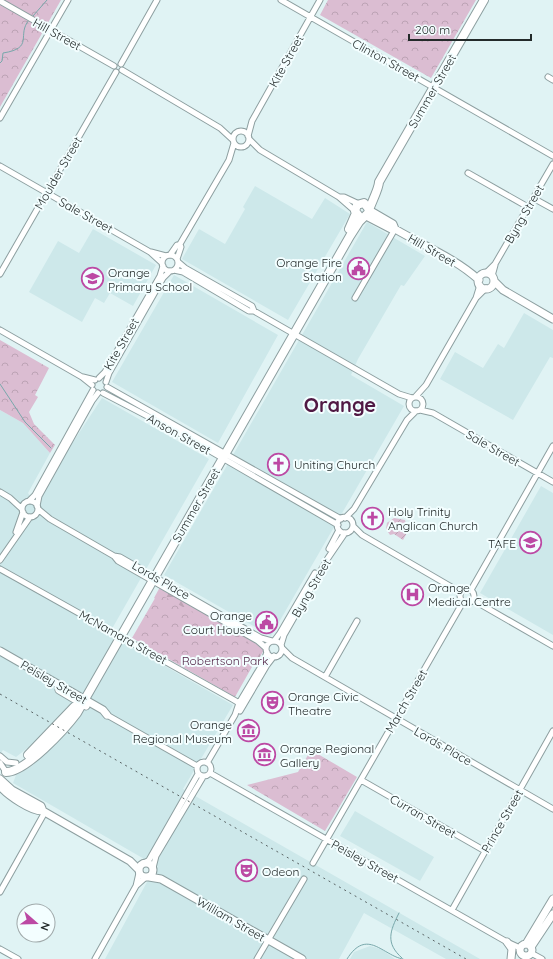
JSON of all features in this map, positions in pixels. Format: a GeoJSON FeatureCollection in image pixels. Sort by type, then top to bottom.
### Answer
{"type":"FeatureCollection","features":[{"type":"Feature","properties":{"kind":"highway","name":"Summer Street"},"geometry":{"type":"LineString","coordinates":[[2,775],[31,760],[68,724],[348,231],[362,210],[375,184],[379,182],[484,0]]}},
{"type":"Feature","properties":{"kind":"highway","name":"Summer Street"},"geometry":{"type":"LineString","coordinates":[[2,775],[29,754],[67,717],[81,700]]}},
{"type":"Feature","properties":{"kind":"main road","name":"Hill Street"},"geometry":{"type":"LineString","coordinates":[[362,210],[393,224],[395,229],[486,280]]}},
{"type":"Feature","properties":{"kind":"main road"},"geometry":{"type":"LineString","coordinates":[[486,280],[553,319]]}},
{"type":"Feature","properties":{"kind":"main road","name":"Peisley Street"},"geometry":{"type":"LineString","coordinates":[[0,651],[81,700]]}},
{"type":"Feature","properties":{"kind":"main road","name":"Peisley Street"},"geometry":{"type":"LineString","coordinates":[[0,656],[81,700],[103,710],[107,715]]}},
{"type":"Feature","properties":{"kind":"main road"},"geometry":{"type":"LineString","coordinates":[[2,775],[12,790],[41,806],[44,811],[130,861],[142,876],[147,877],[153,869],[149,864],[130,861]]}},
{"type":"Feature","properties":{"kind":"main road"},"geometry":{"type":"LineString","coordinates":[[0,786],[13,797],[38,811],[44,811]]}},
{"type":"Feature","properties":{"kind":"main road"},"geometry":{"type":"LineString","coordinates":[[139,872],[144,863]]}},
{"type":"Feature","properties":{"kind":"main road","name":"William Street"},"geometry":{"type":"LineString","coordinates":[[153,869],[161,879]]}},
{"type":"Feature","properties":{"kind":"main road","name":"William Street"},"geometry":{"type":"LineString","coordinates":[[147,877],[161,879],[302,959]]}},
{"type":"Feature","properties":{"kind":"main road"},"geometry":{"type":"LineString","coordinates":[[524,951],[553,899]]}},
{"type":"Feature","properties":{"kind":"main road"},"geometry":{"type":"LineString","coordinates":[[524,951],[553,914]]}},
{"type":"Feature","properties":{"kind":"main road"},"geometry":{"type":"LineString","coordinates":[[507,942],[512,949],[511,959]]}},
{"type":"Feature","properties":{"kind":"street"},"geometry":{"type":"LineString","coordinates":[[0,118],[68,0]]}},
{"type":"Feature","properties":{"kind":"street"},"geometry":{"type":"LineString","coordinates":[[122,70],[123,67],[121,64],[157,0]]}},
{"type":"Feature","properties":{"kind":"street","name":"Clinton Street"},"geometry":{"type":"LineString","coordinates":[[281,0],[553,156]]}},
{"type":"Feature","properties":{"kind":"street","name":"Kite Street"},"geometry":{"type":"LineString","coordinates":[[248,137],[252,121],[320,0]]}},
{"type":"Feature","properties":{"kind":"street","name":"Hill Street"},"geometry":{"type":"LineString","coordinates":[[0,1],[114,66]]}},
{"type":"Feature","properties":{"kind":"street"},"geometry":{"type":"LineString","coordinates":[[121,64],[116,64],[114,66],[116,72],[122,70],[220,128],[234,142],[229,160],[180,244],[177,245],[168,256]]}},
{"type":"Feature","properties":{"kind":"street","name":"Moulder Street"},"geometry":{"type":"LineString","coordinates":[[0,274],[116,72]]}},
{"type":"Feature","properties":{"kind":"street"},"geometry":{"type":"LineString","coordinates":[[548,77],[553,80]]}},
{"type":"Feature","properties":{"kind":"street","name":"Kite Street"},"geometry":{"type":"LineString","coordinates":[[234,142],[239,132],[252,121]]}},
{"type":"Feature","properties":{"kind":"street"},"geometry":{"type":"LineString","coordinates":[[220,128],[239,132]]}},
{"type":"Feature","properties":{"kind":"street","name":"Hill Street"},"geometry":{"type":"LineString","coordinates":[[239,132],[248,137],[260,150],[362,210]]}},
{"type":"Feature","properties":{"kind":"street"},"geometry":{"type":"LineString","coordinates":[[229,160],[243,147],[248,137]]}},
{"type":"Feature","properties":{"kind":"street","name":"Hill Street"},"geometry":{"type":"LineString","coordinates":[[234,142],[243,147],[260,150]]}},
{"type":"Feature","properties":{"kind":"street","name":"Byng Street"},"geometry":{"type":"LineString","coordinates":[[409,406],[414,397],[426,385],[553,164]]}},
{"type":"Feature","properties":{"kind":"street","name":"Sale Street"},"geometry":{"type":"LineString","coordinates":[[0,166],[150,252],[163,265],[172,270]]}},
{"type":"Feature","properties":{"kind":"street"},"geometry":{"type":"LineString","coordinates":[[468,173],[528,207]]}},
{"type":"Feature","properties":{"kind":"street"},"geometry":{"type":"LineString","coordinates":[[533,198],[553,209]]}},
{"type":"Feature","properties":{"kind":"street"},"geometry":{"type":"LineString","coordinates":[[356,298],[395,229]]}},
{"type":"Feature","properties":{"kind":"street"},"geometry":{"type":"LineString","coordinates":[[180,244],[181,247],[177,261],[185,268],[252,306],[254,311]]}},
{"type":"Feature","properties":{"kind":"street","name":"Sale Street"},"geometry":{"type":"LineString","coordinates":[[150,252],[168,256],[177,261]]}},
{"type":"Feature","properties":{"kind":"street","name":"Kite Street"},"geometry":{"type":"LineString","coordinates":[[92,387],[97,379],[105,372],[156,283],[168,256]]}},
{"type":"Feature","properties":{"kind":"street","name":"Kite Street"},"geometry":{"type":"LineString","coordinates":[[100,393],[106,384],[109,372],[163,278],[172,270],[177,261]]}},
{"type":"Feature","properties":{"kind":"street"},"geometry":{"type":"LineString","coordinates":[[172,270],[183,272],[249,311],[254,311],[292,332],[399,394],[414,397]]}},
{"type":"Feature","properties":{"kind":"street"},"geometry":{"type":"LineString","coordinates":[[0,330],[82,377],[92,387],[35,495],[28,502],[23,511],[12,542]]}},
{"type":"Feature","properties":{"kind":"street"},"geometry":{"type":"LineString","coordinates":[[82,377],[97,379]]}},
{"type":"Feature","properties":{"kind":"street","name":"Anson Street"},"geometry":{"type":"LineString","coordinates":[[97,379],[347,532]]}},
{"type":"Feature","properties":{"kind":"street","name":"Byng Street"},"geometry":{"type":"LineString","coordinates":[[418,411],[423,401],[426,385]]}},
{"type":"Feature","properties":{"kind":"street","name":"Anson Street"},"geometry":{"type":"LineString","coordinates":[[92,387],[100,393],[174,430],[352,524]]}},
{"type":"Feature","properties":{"kind":"street"},"geometry":{"type":"LineString","coordinates":[[0,560],[32,516],[37,507],[39,496],[92,400],[100,393]]}},
{"type":"Feature","properties":{"kind":"street"},"geometry":{"type":"LineString","coordinates":[[399,394],[409,406],[407,420]]}},
{"type":"Feature","properties":{"kind":"street","name":"Sale Street"},"geometry":{"type":"LineString","coordinates":[[414,397],[423,401],[433,413],[553,482]]}},
{"type":"Feature","properties":{"kind":"street","name":"Sale Street"},"geometry":{"type":"LineString","coordinates":[[409,406],[418,411],[433,413]]}},
{"type":"Feature","properties":{"kind":"street"},"geometry":{"type":"LineString","coordinates":[[343,518],[354,509],[407,420],[418,411]]}},
{"type":"Feature","properties":{"kind":"street"},"geometry":{"type":"LineString","coordinates":[[471,590],[553,446]]}},
{"type":"Feature","properties":{"kind":"street"},"geometry":{"type":"LineString","coordinates":[[0,492],[10,498],[23,511],[32,516]]}},
{"type":"Feature","properties":{"kind":"street"},"geometry":{"type":"LineString","coordinates":[[10,498],[28,502]]}},
{"type":"Feature","properties":{"kind":"street","name":"Lords Place"},"geometry":{"type":"LineString","coordinates":[[28,502],[34,502],[37,507],[50,519],[114,556],[120,557],[262,644],[266,650],[276,656],[292,658]]}},
{"type":"Feature","properties":{"kind":"street"},"geometry":{"type":"LineString","coordinates":[[354,509],[352,524],[362,535],[460,592]]}},
{"type":"Feature","properties":{"kind":"street","name":"Lords Place"},"geometry":{"type":"LineString","coordinates":[[32,516],[50,519]]}},
{"type":"Feature","properties":{"kind":"street","name":"Byng Street"},"geometry":{"type":"LineString","coordinates":[[266,650],[280,633],[343,518]]}},
{"type":"Feature","properties":{"kind":"street","name":"Byng Street"},"geometry":{"type":"LineString","coordinates":[[276,656],[284,635],[317,576],[352,524]]}},
{"type":"Feature","properties":{"kind":"street"},"geometry":{"type":"LineString","coordinates":[[347,532],[362,535]]}},
{"type":"Feature","properties":{"kind":"street","name":"McNamara Street"},"geometry":{"type":"LineString","coordinates":[[0,569],[119,634],[239,703]]}},
{"type":"Feature","properties":{"kind":"street","name":"Lords Place"},"geometry":{"type":"LineString","coordinates":[[152,578],[261,638],[273,641],[281,646],[292,658],[553,809]]}},
{"type":"Feature","properties":{"kind":"street"},"geometry":{"type":"LineString","coordinates":[[460,592],[466,588],[471,590],[474,595],[473,600]]}},
{"type":"Feature","properties":{"kind":"street"},"geometry":{"type":"LineString","coordinates":[[460,592],[460,599],[463,602],[470,603],[473,600]]}},
{"type":"Feature","properties":{"kind":"street"},"geometry":{"type":"LineString","coordinates":[[473,600],[553,646]]}},
{"type":"Feature","properties":{"kind":"street","name":"March Street"},"geometry":{"type":"LineString","coordinates":[[313,863],[463,602]]}},
{"type":"Feature","properties":{"kind":"street"},"geometry":{"type":"LineString","coordinates":[[325,677],[357,621]]}},
{"type":"Feature","properties":{"kind":"street"},"geometry":{"type":"LineString","coordinates":[[207,763],[235,715],[239,703],[263,663],[266,650]]}},
{"type":"Feature","properties":{"kind":"street"},"geometry":{"type":"LineString","coordinates":[[235,715],[240,710],[267,664],[276,656]]}},
{"type":"Feature","properties":{"kind":"street"},"geometry":{"type":"LineString","coordinates":[[239,703],[240,710]]}},
{"type":"Feature","properties":{"kind":"street","name":"Peisley Street"},"geometry":{"type":"LineString","coordinates":[[107,715],[197,766]]}},
{"type":"Feature","properties":{"kind":"street","name":"Prince Street"},"geometry":{"type":"LineString","coordinates":[[452,910],[553,732]]}},
{"type":"Feature","properties":{"kind":"street"},"geometry":{"type":"LineString","coordinates":[[0,756],[7,762],[16,763]]}},
{"type":"Feature","properties":{"kind":"street"},"geometry":{"type":"LineString","coordinates":[[153,869],[156,856],[200,775],[197,766],[203,762],[207,763]]}},
{"type":"Feature","properties":{"kind":"street"},"geometry":{"type":"LineString","coordinates":[[0,763],[2,775]]}},
{"type":"Feature","properties":{"kind":"street"},"geometry":{"type":"LineString","coordinates":[[144,863],[149,860],[200,775],[210,773],[210,766],[207,763]]}},
{"type":"Feature","properties":{"kind":"street","name":"Peisley Street"},"geometry":{"type":"LineString","coordinates":[[210,773],[507,942],[542,959]]}},
{"type":"Feature","properties":{"kind":"street","name":"Curran Street"},"geometry":{"type":"LineString","coordinates":[[361,780],[485,851]]}},
{"type":"Feature","properties":{"kind":"street"},"geometry":{"type":"LineString","coordinates":[[0,892],[44,811]]}},
{"type":"Feature","properties":{"kind":"street"},"geometry":{"type":"LineString","coordinates":[[95,959],[136,886],[139,872]]}},
{"type":"Feature","properties":{"kind":"street"},"geometry":{"type":"LineString","coordinates":[[136,886],[147,877]]}},
{"type":"Feature","properties":{"kind":"street"},"geometry":{"type":"LineString","coordinates":[[257,959],[304,879]]}},
{"type":"Feature","properties":{"kind":"street"},"geometry":{"type":"LineString","coordinates":[[0,949],[18,959]]}},
{"type":"Feature","properties":{"kind":"shaded area"},"geometry":{"type":"Polygon","coordinates":[[[255,186],[312,219],[325,198],[350,214],[288,320],[182,259],[199,229],[225,244],[245,209],[243,207],[255,186]]]}},
{"type":"Feature","properties":{"kind":"shaded area"},"geometry":{"type":"Polygon","coordinates":[[[367,222],[425,256],[404,286],[401,285],[358,359],[351,375],[404,406],[271,636],[164,575],[367,222]]]}},
{"type":"Feature","properties":{"kind":"shaded area","name":"Orange Primary School"},"geometry":{"type":"Polygon","coordinates":[[[93,229],[156,265],[133,306],[110,293],[104,303],[95,298],[82,322],[29,292],[58,241],[79,253],[93,229]]]}},
{"type":"Feature","properties":{"kind":"shaded area"},"geometry":{"type":"Polygon","coordinates":[[[174,275],[278,335],[218,443],[112,382],[174,275]]]}},
{"type":"Feature","properties":{"kind":"shaded area"},"geometry":{"type":"Polygon","coordinates":[[[524,313],[553,330],[553,358],[550,357],[513,420],[440,379],[455,352],[483,368],[498,344],[504,348],[524,313]]]}},
{"type":"Feature","properties":{"kind":"shaded area"},"geometry":{"type":"Polygon","coordinates":[[[102,398],[209,459],[109,634],[233,705],[183,789],[480,959],[446,959],[364,913],[339,959],[105,959],[147,882],[158,867],[13,783],[16,775],[32,766],[64,734],[35,742],[16,757],[3,750],[0,754],[0,410],[23,423],[50,453],[28,493],[37,506],[56,468],[102,398]]]}},
{"type":"Feature","properties":{"kind":"shaded area","name":"TAFE"},"geometry":{"type":"Polygon","coordinates":[[[541,486],[553,493],[553,635],[480,593],[541,486]]]}},
{"type":"Feature","properties":{"kind":"shaded area"},"geometry":{"type":"Polygon","coordinates":[[[355,811],[434,857],[420,881],[340,836],[355,811]]]}},
{"type":"Feature","properties":{"kind":"shaded area"},"geometry":{"type":"Polygon","coordinates":[[[370,946],[381,949],[395,959],[350,959],[354,952],[370,946]]]}},
{"type":"Feature","properties":{"kind":"green space"},"geometry":{"type":"Polygon","coordinates":[[[0,0],[61,0],[0,107],[0,0]]]}},
{"type":"Feature","properties":{"kind":"green space"},"geometry":{"type":"Polygon","coordinates":[[[328,0],[476,0],[431,78],[320,15],[328,0]]]}},
{"type":"Feature","properties":{"kind":"green space"},"geometry":{"type":"Polygon","coordinates":[[[0,340],[49,368],[35,395],[38,397],[29,412],[34,424],[55,445],[50,453],[23,423],[0,410],[0,340]]]}},
{"type":"Feature","properties":{"kind":"green space"},"geometry":{"type":"Polygon","coordinates":[[[394,518],[405,520],[408,531],[403,540],[394,534],[390,535],[386,529],[387,523],[394,518]]]}},
{"type":"Feature","properties":{"kind":"green space"},"geometry":{"type":"Polygon","coordinates":[[[160,587],[262,646],[264,650],[258,660],[154,598],[160,587]]]}},
{"type":"Feature","properties":{"kind":"green space","name":"Robertson Park"},"geometry":{"type":"Polygon","coordinates":[[[158,593],[261,651],[235,697],[132,638],[158,593]]]}},
{"type":"Feature","properties":{"kind":"green space"},"geometry":{"type":"Polygon","coordinates":[[[311,750],[357,777],[325,831],[247,785],[298,772],[311,750]]]}},
{"type":"Feature","properties":{"kind":"waterway"},"geometry":{"type":"LineString","coordinates":[[33,16],[47,0]]}},
{"type":"Feature","properties":{"kind":"waterway"},"geometry":{"type":"LineString","coordinates":[[0,63],[2,61],[3,53],[13,51],[19,48],[22,44],[25,26],[29,20]]}},
{"type":"Feature","properties":{"kind":"waterway"},"geometry":{"type":"LineString","coordinates":[[0,384],[25,422],[51,448]]}},
{"type":"Feature","properties":{"kind":"waterway"},"geometry":{"type":"LineString","coordinates":[[399,913],[393,926],[391,942],[402,958]]}},
{"type":"Feature","properties":{"kind":"waterway"},"geometry":{"type":"LineString","coordinates":[[347,959],[354,950],[361,945],[368,944],[403,959]]}},
{"type":"Feature","properties":{"kind":"railway"},"geometry":{"type":"LineString","coordinates":[[0,694],[466,959]]}},
{"type":"Feature","properties":{"kind":"place","name":"Orange Fire Station"},"geometry":{"type":"Point","coordinates":[358,269]}},
{"type":"Feature","properties":{"kind":"place","name":"Orange Primary School"},"geometry":{"type":"Point","coordinates":[93,279]}},
{"type":"Feature","properties":{"kind":"place","name":"Uniting Church"},"geometry":{"type":"Point","coordinates":[278,464]}},
{"type":"Feature","properties":{"kind":"place","name":"Holy Trinity Anglican Church"},"geometry":{"type":"Point","coordinates":[373,518]}},
{"type":"Feature","properties":{"kind":"place","name":"TAFE"},"geometry":{"type":"Point","coordinates":[531,543]}},
{"type":"Feature","properties":{"kind":"place","name":"Orange Medical Centre"},"geometry":{"type":"Point","coordinates":[412,594]}},
{"type":"Feature","properties":{"kind":"place","name":"Orange Court House"},"geometry":{"type":"Point","coordinates":[267,622]}},
{"type":"Feature","properties":{"kind":"place","name":"Orange Civic Theatre"},"geometry":{"type":"Point","coordinates":[272,703]}},
{"type":"Feature","properties":{"kind":"place","name":"Orange Regional Museum"},"geometry":{"type":"Point","coordinates":[248,731]}},
{"type":"Feature","properties":{"kind":"place","name":"Orange Regional Gallery"},"geometry":{"type":"Point","coordinates":[264,755]}},
{"type":"Feature","properties":{"kind":"place","name":"Odeon"},"geometry":{"type":"Point","coordinates":[247,871]}},
{"type":"Feature","properties":{"kind":"district","name":"Orange"},"geometry":{"type":"Point","coordinates":[340,404]}}]}
